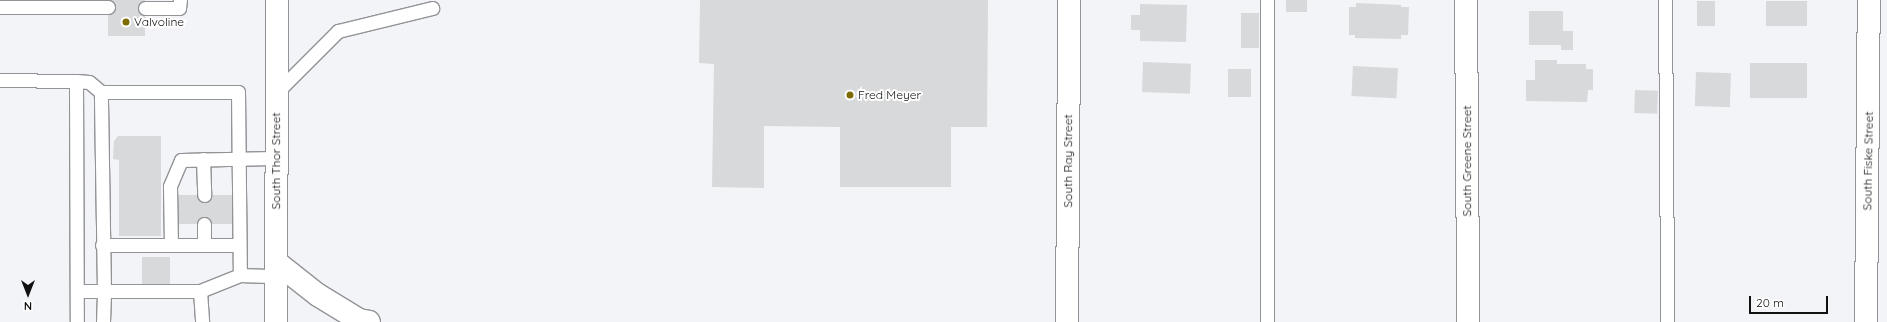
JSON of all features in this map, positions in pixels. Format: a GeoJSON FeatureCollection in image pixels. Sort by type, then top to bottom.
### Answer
{"type":"FeatureCollection","features":[{"type":"Feature","properties":{"kind":"street","name":"South Thor Street"},"geometry":{"type":"LineString","coordinates":[[276,322],[274,158],[277,0]]}},
{"type":"Feature","properties":{"kind":"street","name":"South Ray Street"},"geometry":{"type":"LineString","coordinates":[[1067,322],[1069,0]]}},
{"type":"Feature","properties":{"kind":"street","name":"South Greene Street"},"geometry":{"type":"LineString","coordinates":[[1466,0],[1468,322]]}},
{"type":"Feature","properties":{"kind":"street","name":"South Fiske Street"},"geometry":{"type":"LineString","coordinates":[[1866,322],[1869,0]]}},
{"type":"Feature","properties":{"kind":"street"},"geometry":{"type":"LineString","coordinates":[[276,269],[359,320],[369,322]]}},
{"type":"Feature","properties":{"kind":"lane"},"geometry":{"type":"LineString","coordinates":[[145,8],[179,8],[180,0]]}},
{"type":"Feature","properties":{"kind":"lane"},"geometry":{"type":"LineString","coordinates":[[1267,0],[1267,322]]}},
{"type":"Feature","properties":{"kind":"lane"},"geometry":{"type":"LineString","coordinates":[[1665,0],[1667,322]]}},
{"type":"Feature","properties":{"kind":"lane"},"geometry":{"type":"LineString","coordinates":[[0,7],[108,7]]}},
{"type":"Feature","properties":{"kind":"lane"},"geometry":{"type":"LineString","coordinates":[[276,93],[338,32],[432,8]]}},
{"type":"Feature","properties":{"kind":"lane"},"geometry":{"type":"LineString","coordinates":[[0,80],[89,82],[101,92],[238,92],[240,158],[240,275]]}},
{"type":"Feature","properties":{"kind":"lane"},"geometry":{"type":"LineString","coordinates":[[76,81],[77,322]]}},
{"type":"Feature","properties":{"kind":"lane"},"geometry":{"type":"LineString","coordinates":[[101,92],[102,245],[104,291],[103,322]]}},
{"type":"Feature","properties":{"kind":"lane"},"geometry":{"type":"LineString","coordinates":[[171,245],[170,186],[181,160],[274,158]]}},
{"type":"Feature","properties":{"kind":"lane"},"geometry":{"type":"LineString","coordinates":[[203,159],[204,195]]}},
{"type":"Feature","properties":{"kind":"lane"},"geometry":{"type":"LineString","coordinates":[[204,224],[204,245]]}},
{"type":"Feature","properties":{"kind":"lane"},"geometry":{"type":"LineString","coordinates":[[102,245],[239,245]]}},
{"type":"Feature","properties":{"kind":"lane"},"geometry":{"type":"LineString","coordinates":[[77,291],[200,291],[240,275],[276,269]]}},
{"type":"Feature","properties":{"kind":"lane"},"geometry":{"type":"LineString","coordinates":[[200,291],[202,322]]}},
{"type":"Feature","properties":{"kind":"building","name":"Valvoline"},"geometry":{"type":"Polygon","coordinates":[[[108,0],[145,0],[145,36],[108,36],[108,0]]]}},
{"type":"Feature","properties":{"kind":"building","name":"Fred Meyer"},"geometry":{"type":"Polygon","coordinates":[[[700,0],[988,0],[987,127],[951,127],[951,187],[840,187],[840,127],[764,126],[764,188],[712,187],[714,64],[699,63],[700,0]]]}},
{"type":"Feature","properties":{"kind":"building"},"geometry":{"type":"Polygon","coordinates":[[[1286,0],[1307,0],[1307,12],[1286,12],[1286,0]]]}},
{"type":"Feature","properties":{"kind":"building"},"geometry":{"type":"Polygon","coordinates":[[[1697,1],[1715,1],[1715,26],[1697,26],[1697,1]]]}},
{"type":"Feature","properties":{"kind":"building"},"geometry":{"type":"Polygon","coordinates":[[[1766,1],[1807,1],[1807,26],[1766,26],[1766,1]]]}},
{"type":"Feature","properties":{"kind":"building"},"geometry":{"type":"Polygon","coordinates":[[[1356,3],[1401,5],[1401,7],[1409,7],[1408,35],[1401,35],[1401,39],[1355,38],[1355,35],[1349,35],[1349,7],[1356,7],[1356,3]]]}},
{"type":"Feature","properties":{"kind":"building"},"geometry":{"type":"Polygon","coordinates":[[[1140,4],[1187,5],[1186,42],[1140,41],[1140,30],[1131,30],[1131,15],[1140,15],[1140,4]]]}},
{"type":"Feature","properties":{"kind":"building"},"geometry":{"type":"Polygon","coordinates":[[[1529,11],[1563,11],[1563,31],[1573,31],[1573,50],[1561,50],[1561,45],[1529,45],[1529,11]]]}},
{"type":"Feature","properties":{"kind":"building"},"geometry":{"type":"Polygon","coordinates":[[[1241,13],[1259,13],[1259,48],[1241,48],[1241,13]]]}},
{"type":"Feature","properties":{"kind":"building"},"geometry":{"type":"Polygon","coordinates":[[[1535,60],[1557,60],[1557,64],[1586,64],[1586,69],[1593,69],[1593,90],[1588,90],[1587,102],[1526,101],[1526,80],[1535,80],[1535,60]]]}},
{"type":"Feature","properties":{"kind":"building"},"geometry":{"type":"Polygon","coordinates":[[[1143,62],[1191,64],[1190,94],[1142,92],[1143,62]]]}},
{"type":"Feature","properties":{"kind":"building"},"geometry":{"type":"Polygon","coordinates":[[[1750,63],[1807,63],[1807,98],[1750,98],[1750,63]]]}},
{"type":"Feature","properties":{"kind":"building"},"geometry":{"type":"Polygon","coordinates":[[[1353,66],[1398,68],[1396,98],[1351,96],[1353,66]]]}},
{"type":"Feature","properties":{"kind":"building"},"geometry":{"type":"Polygon","coordinates":[[[1228,69],[1251,69],[1251,97],[1228,97],[1228,69]]]}},
{"type":"Feature","properties":{"kind":"building"},"geometry":{"type":"Polygon","coordinates":[[[1696,72],[1731,73],[1730,107],[1695,106],[1696,72]]]}},
{"type":"Feature","properties":{"kind":"building"},"geometry":{"type":"Polygon","coordinates":[[[1635,90],[1658,91],[1657,114],[1634,113],[1635,90]]]}},
{"type":"Feature","properties":{"kind":"building"},"geometry":{"type":"Polygon","coordinates":[[[118,136],[161,136],[161,236],[119,236],[119,160],[113,159],[114,141],[118,136]]]}},
{"type":"Feature","properties":{"kind":"building"},"geometry":{"type":"Polygon","coordinates":[[[177,195],[234,195],[234,224],[177,224],[177,195]]]}},
{"type":"Feature","properties":{"kind":"building"},"geometry":{"type":"Polygon","coordinates":[[[142,257],[170,257],[170,284],[142,284],[142,257]]]}},
{"type":"Feature","properties":{"kind":"place","name":"Valvoline"},"geometry":{"type":"Point","coordinates":[126,22]}},
{"type":"Feature","properties":{"kind":"place","name":"Fred Meyer"},"geometry":{"type":"Point","coordinates":[850,95]}}]}
